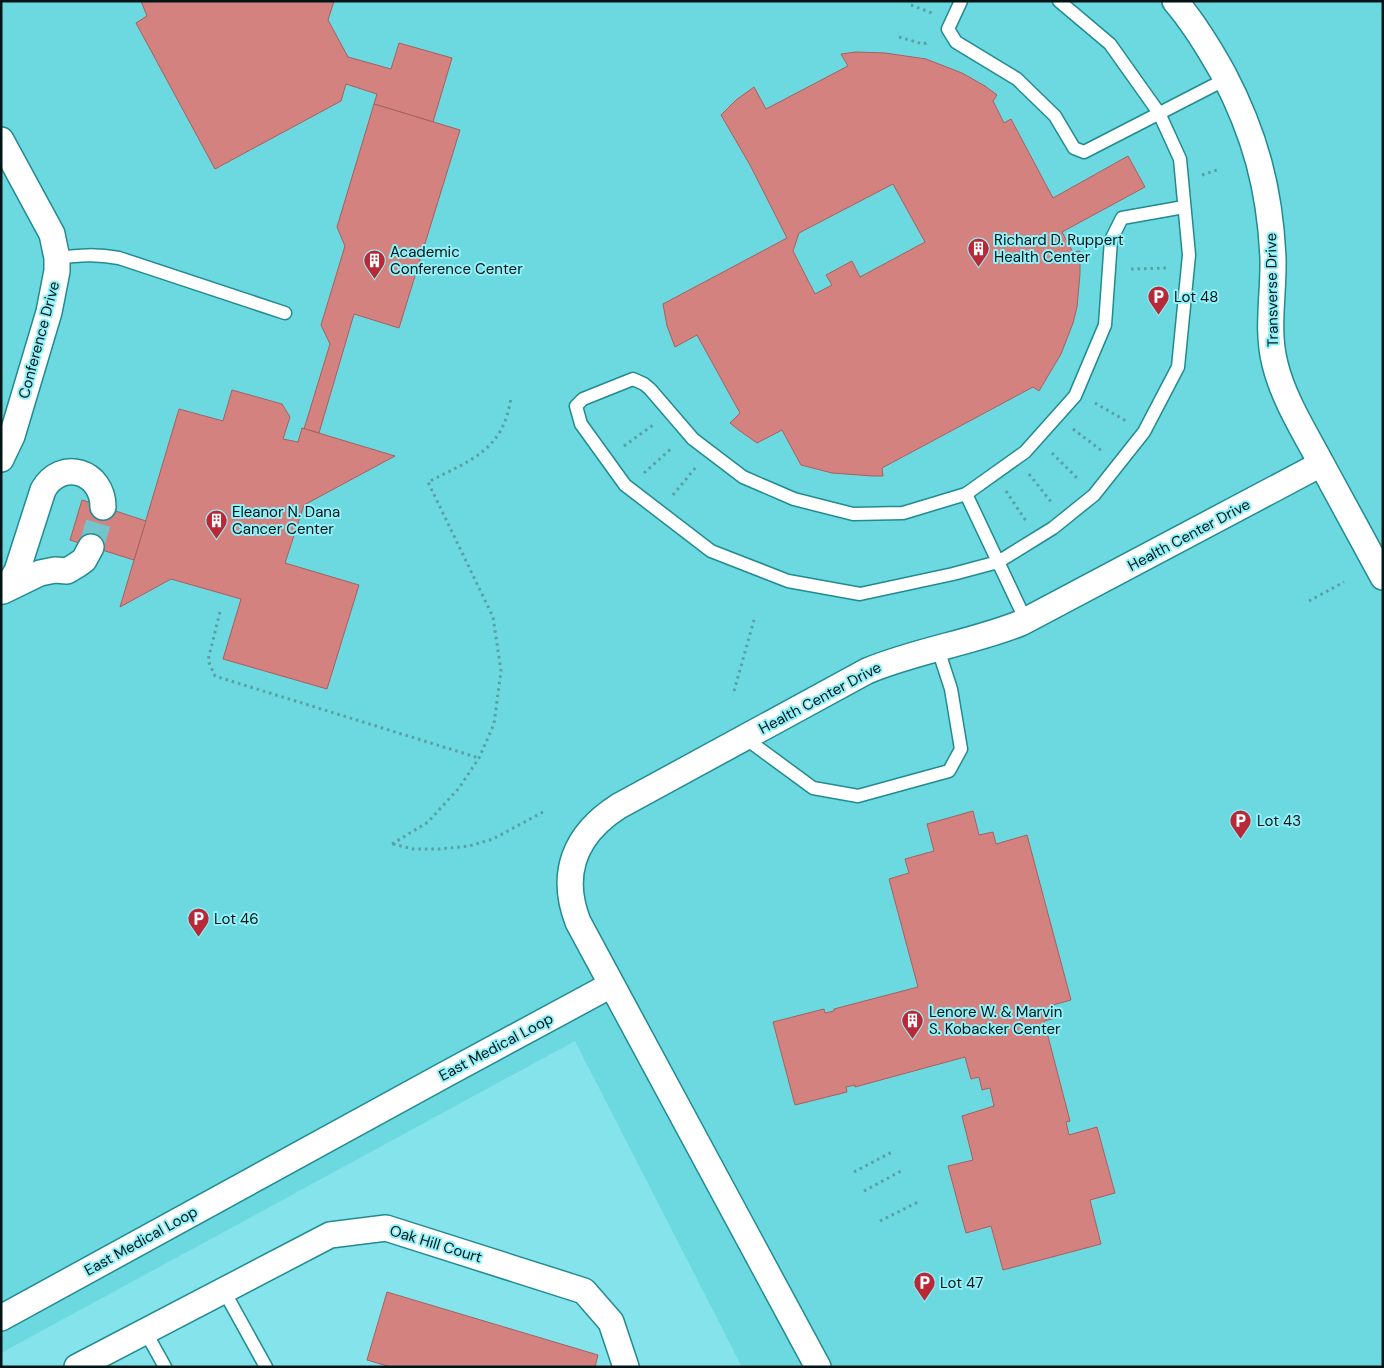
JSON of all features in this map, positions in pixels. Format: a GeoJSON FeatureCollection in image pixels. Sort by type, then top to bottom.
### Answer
{"type":"FeatureCollection","features":[{"type":"Feature","properties":{"kind":"street","name":"Transverse Drive"},"geometry":{"type":"LineString","coordinates":[[1174,1],[1187,16],[1213,55],[1237,99],[1254,143],[1267,196],[1272,243],[1273,287],[1271,324],[1274,364],[1298,420],[1383,577]]}},
{"type":"Feature","properties":{"kind":"street","name":"Conference Drive"},"geometry":{"type":"LineString","coordinates":[[1,140],[49,229],[57,258],[57,271],[49,312],[12,436],[1,459]]}},
{"type":"Feature","properties":{"kind":"street","name":"Health Center Drive"},"geometry":{"type":"LineString","coordinates":[[611,985],[578,922],[570,896],[574,857],[584,838],[601,818],[867,671],[889,662],[975,640],[1026,621],[1322,464]]}},
{"type":"Feature","properties":{"kind":"street"},"geometry":{"type":"LineString","coordinates":[[1,592],[17,571],[47,482],[55,476],[79,472],[94,480],[100,488],[103,507]]}},
{"type":"Feature","properties":{"kind":"street"},"geometry":{"type":"LineString","coordinates":[[1,592],[40,573],[55,570],[67,571],[84,560],[91,546]]}},
{"type":"Feature","properties":{"kind":"street"},"geometry":{"type":"LineString","coordinates":[[611,985],[818,1367]]}},
{"type":"Feature","properties":{"kind":"street","name":"East Medical Loop"},"geometry":{"type":"LineString","coordinates":[[1,1318],[611,985]]}},
{"type":"Feature","properties":{"kind":"street","name":"Oak Hill Court"},"geometry":{"type":"LineString","coordinates":[[77,1367],[330,1235],[386,1228],[584,1290],[611,1322],[626,1367]]}},
{"type":"Feature","properties":{"kind":"lane"},"geometry":{"type":"LineString","coordinates":[[961,1],[948,29],[956,42],[1017,79],[1055,116],[1074,148],[1084,152],[1226,79]]}},
{"type":"Feature","properties":{"kind":"lane"},"geometry":{"type":"LineString","coordinates":[[1059,1],[1110,44],[1159,114],[1180,159],[1189,255],[1178,367],[1144,432],[1094,494],[1053,528],[998,562],[953,574],[860,594],[788,581],[710,551],[625,485],[581,424],[576,406],[583,399],[633,379],[650,389],[693,439],[743,477],[794,499],[853,514],[903,513],[966,494],[1025,452],[1075,396],[1105,325],[1111,240],[1122,218],[1184,207]]}},
{"type":"Feature","properties":{"kind":"lane"},"geometry":{"type":"LineString","coordinates":[[57,258],[82,255],[119,258],[285,313]]}},
{"type":"Feature","properties":{"kind":"lane"},"geometry":{"type":"LineString","coordinates":[[966,494],[1026,621]]}},
{"type":"Feature","properties":{"kind":"lane"},"geometry":{"type":"LineString","coordinates":[[745,738],[813,788],[858,796],[949,771],[961,749],[951,689],[938,649]]}},
{"type":"Feature","properties":{"kind":"lane"},"geometry":{"type":"LineString","coordinates":[[224,1290],[266,1367]]}},
{"type":"Feature","properties":{"kind":"lane"},"geometry":{"type":"LineString","coordinates":[[145,1331],[165,1367]]}},
{"type":"Feature","properties":{"kind":"path"},"geometry":{"type":"LineString","coordinates":[[911,5],[935,14]]}},
{"type":"Feature","properties":{"kind":"path"},"geometry":{"type":"LineString","coordinates":[[899,37],[923,44]]}},
{"type":"Feature","properties":{"kind":"path"},"geometry":{"type":"LineString","coordinates":[[1194,177],[1217,170]]}},
{"type":"Feature","properties":{"kind":"path"},"geometry":{"type":"LineString","coordinates":[[1127,269],[1174,268]]}},
{"type":"Feature","properties":{"kind":"path"},"geometry":{"type":"LineString","coordinates":[[511,396],[509,412],[496,439],[475,458],[428,482],[493,617],[501,672],[494,724],[479,758],[459,788],[428,822],[392,844],[413,849],[440,850],[469,846],[493,839],[543,812]]}},
{"type":"Feature","properties":{"kind":"path"},"geometry":{"type":"LineString","coordinates":[[1091,401],[1132,425]]}},
{"type":"Feature","properties":{"kind":"path"},"geometry":{"type":"LineString","coordinates":[[617,452],[655,423]]}},
{"type":"Feature","properties":{"kind":"path"},"geometry":{"type":"LineString","coordinates":[[1073,429],[1103,451]]}},
{"type":"Feature","properties":{"kind":"path"},"geometry":{"type":"LineString","coordinates":[[640,477],[675,445]]}},
{"type":"Feature","properties":{"kind":"path"},"geometry":{"type":"LineString","coordinates":[[1052,453],[1085,485]]}},
{"type":"Feature","properties":{"kind":"path"},"geometry":{"type":"LineString","coordinates":[[672,495],[697,466]]}},
{"type":"Feature","properties":{"kind":"path"},"geometry":{"type":"LineString","coordinates":[[1028,473],[1058,510]]}},
{"type":"Feature","properties":{"kind":"path"},"geometry":{"type":"LineString","coordinates":[[1005,491],[1026,522]]}},
{"type":"Feature","properties":{"kind":"path"},"geometry":{"type":"LineString","coordinates":[[1309,601],[1344,582]]}},
{"type":"Feature","properties":{"kind":"path"},"geometry":{"type":"LineString","coordinates":[[220,612],[208,660],[215,676],[479,758]]}},
{"type":"Feature","properties":{"kind":"path"},"geometry":{"type":"LineString","coordinates":[[734,691],[754,620]]}},
{"type":"Feature","properties":{"kind":"path"},"geometry":{"type":"LineString","coordinates":[[854,1172],[892,1152]]}},
{"type":"Feature","properties":{"kind":"path"},"geometry":{"type":"LineString","coordinates":[[864,1191],[902,1171]]}},
{"type":"Feature","properties":{"kind":"path"},"geometry":{"type":"LineString","coordinates":[[880,1221],[918,1202]]}},
{"type":"Feature","properties":{"kind":"shaded area"},"geometry":{"type":"Polygon","coordinates":[[[1,1],[1383,1],[1383,1367],[742,1367],[575,1041],[1,1353],[1,1]]]}},
{"type":"Feature","properties":{"kind":"building"},"geometry":{"type":"Polygon","coordinates":[[[141,1],[334,1],[328,20],[348,57],[391,69],[399,43],[452,58],[433,122],[374,104],[377,94],[346,84],[341,101],[215,169],[136,23],[147,16],[141,1]]]}},
{"type":"Feature","properties":{"kind":"building","name":"Richard D. Ruppert Health Center"},"geometry":{"type":"Polygon","coordinates":[[[856,52],[885,53],[926,59],[962,73],[985,86],[997,95],[993,101],[1004,123],[1011,119],[1053,198],[1128,156],[1145,187],[1062,232],[1073,252],[1080,251],[1077,307],[1061,354],[1039,391],[1033,387],[882,468],[883,476],[832,473],[801,465],[782,430],[757,443],[740,431],[730,423],[740,413],[697,335],[675,347],[667,326],[663,304],[787,238],[750,165],[721,115],[736,100],[754,87],[766,109],[848,66],[841,54],[856,52]],[[893,184],[799,233],[793,251],[815,294],[832,285],[826,275],[852,261],[860,277],[925,242],[893,184]]]}},
{"type":"Feature","properties":{"kind":"building","name":"Academic Conference Center"},"geometry":{"type":"Polygon","coordinates":[[[374,104],[460,130],[399,328],[354,314],[319,433],[304,429],[330,344],[321,325],[345,246],[337,227],[374,104]]]}},
{"type":"Feature","properties":{"kind":"building","name":"Eleanor N. Dana Cancer Center"},"geometry":{"type":"Polygon","coordinates":[[[232,390],[282,404],[290,417],[283,439],[298,442],[302,428],[395,456],[304,505],[285,563],[359,585],[327,689],[223,659],[241,599],[171,579],[120,607],[179,409],[223,421],[232,390]]]}},
{"type":"Feature","properties":{"kind":"building"},"geometry":{"type":"Polygon","coordinates":[[[82,500],[146,521],[134,560],[70,540],[82,500]]]}},
{"type":"Feature","properties":{"kind":"building","name":"Lenore W. & Marvin S. Kobacker Center"},"geometry":{"type":"Polygon","coordinates":[[[973,811],[979,835],[993,832],[996,844],[1027,835],[1071,1000],[1053,1005],[1056,1018],[1044,1021],[1070,1121],[1066,1122],[1069,1135],[1097,1127],[1115,1193],[1090,1200],[1101,1244],[1003,1270],[991,1226],[966,1233],[948,1166],[973,1160],[962,1116],[994,1106],[990,1088],[982,1090],[979,1077],[971,1079],[965,1057],[855,1087],[855,1085],[846,1087],[847,1092],[795,1105],[773,1022],[824,1009],[825,1013],[834,1011],[834,1009],[918,987],[889,879],[909,873],[905,859],[934,851],[927,824],[973,811]]]}},
{"type":"Feature","properties":{"kind":"building"},"geometry":{"type":"Polygon","coordinates":[[[387,1292],[598,1355],[595,1367],[391,1367],[367,1360],[387,1292]]]}},
{"type":"Feature","properties":{"kind":"tunnel"},"geometry":{"type":"LineString","coordinates":[[91,547],[103,507]]}},
{"type":"Feature","properties":{"kind":"place","name":"Richard D. Ruppert Health Center"},"geometry":{"type":"Point","coordinates":[978,268]}},
{"type":"Feature","properties":{"kind":"place","name":"Academic Conference Center"},"geometry":{"type":"Point","coordinates":[374,280]}},
{"type":"Feature","properties":{"kind":"place","name":"Lot 48"},"geometry":{"type":"Point","coordinates":[1158,316]}},
{"type":"Feature","properties":{"kind":"place","name":"Eleanor N. Dana Cancer Center"},"geometry":{"type":"Point","coordinates":[216,540]}},
{"type":"Feature","properties":{"kind":"place","name":"Lot 43"},"geometry":{"type":"Point","coordinates":[1241,840]}},
{"type":"Feature","properties":{"kind":"place","name":"Lot 46"},"geometry":{"type":"Point","coordinates":[198,938]}},
{"type":"Feature","properties":{"kind":"place","name":"Lenore W. & Marvin S. Kobacker Center"},"geometry":{"type":"Point","coordinates":[913,1040]}},
{"type":"Feature","properties":{"kind":"place","name":"Lot 47"},"geometry":{"type":"Point","coordinates":[924,1302]}}]}
